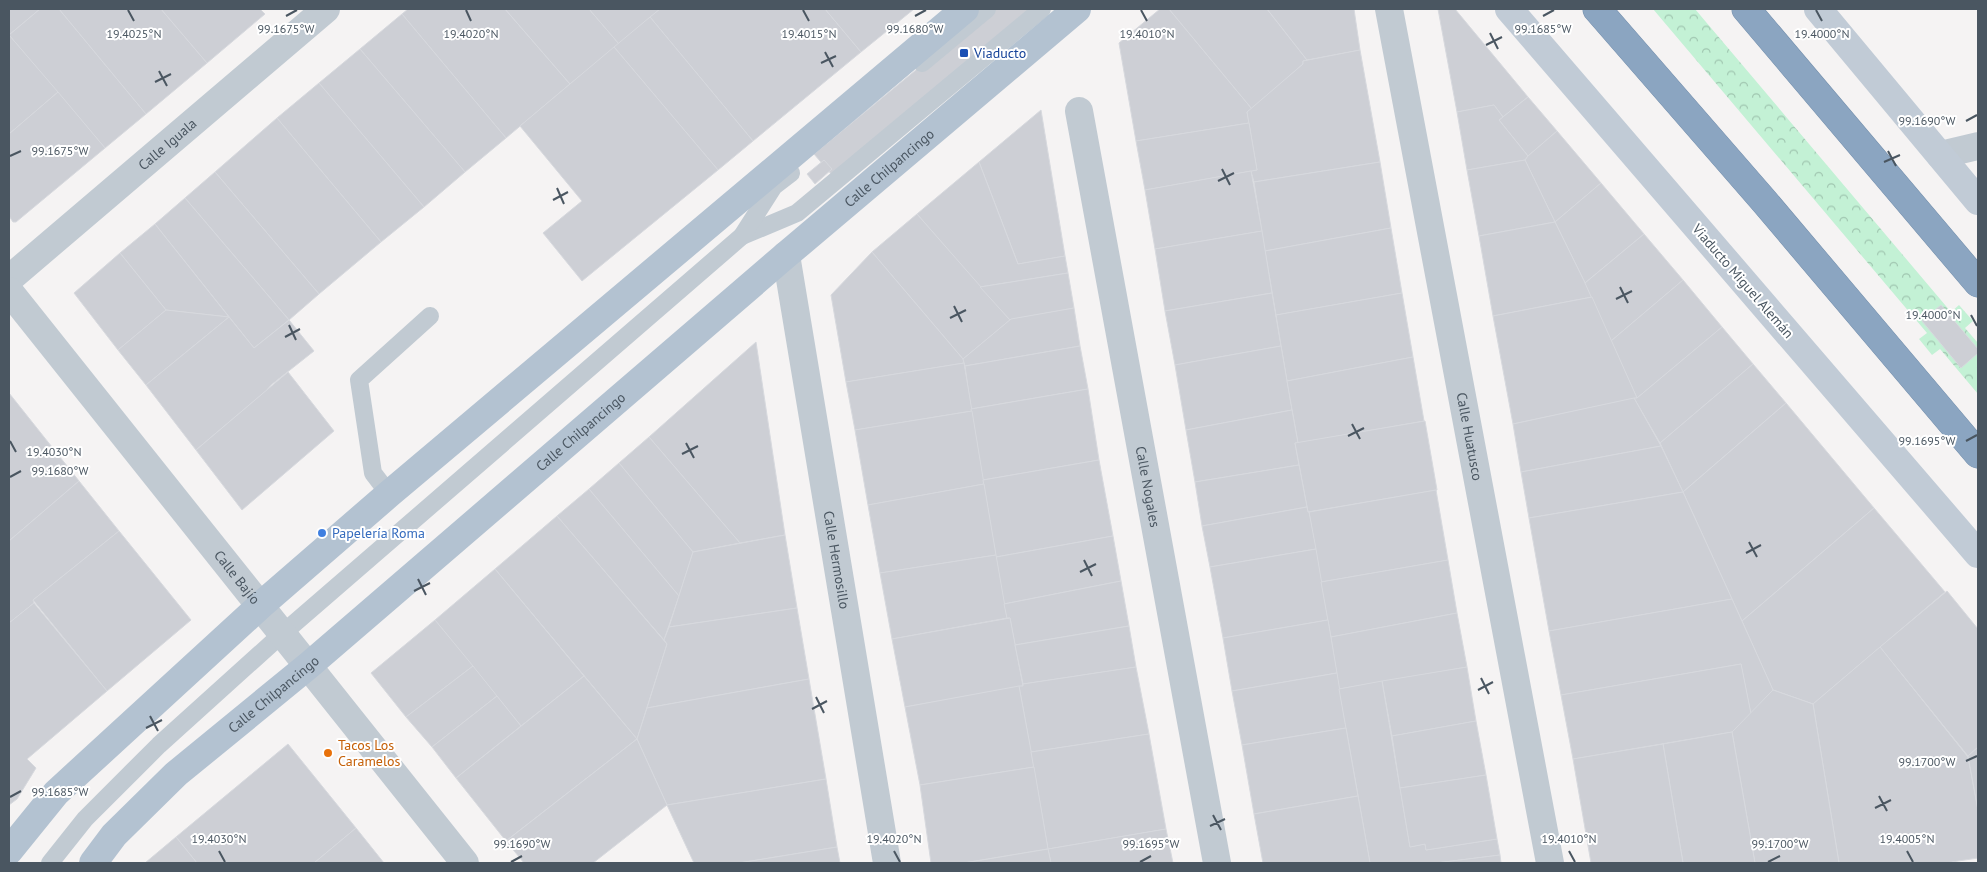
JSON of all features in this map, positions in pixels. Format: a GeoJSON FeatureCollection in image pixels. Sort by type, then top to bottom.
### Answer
{"type":"FeatureCollection","features":[{"type":"Feature","properties":{"kind":"highway"},"geometry":{"type":"LineString","coordinates":[[1597,9],[1764,201],[1978,454]]}},
{"type":"Feature","properties":{"kind":"highway"},"geometry":{"type":"LineString","coordinates":[[1746,9],[1978,283]]}},
{"type":"Feature","properties":{"kind":"main road"},"geometry":{"type":"LineString","coordinates":[[9,851],[56,793],[260,605],[965,9]]}},
{"type":"Feature","properties":{"kind":"main road","name":"Calle Chilpancingo"},"geometry":{"type":"LineString","coordinates":[[93,863],[114,835],[176,774],[308,666],[786,255],[1078,9]]}},
{"type":"Feature","properties":{"kind":"main road","name":"Viaducto Miguel Alemán"},"geometry":{"type":"LineString","coordinates":[[1509,9],[1978,554]]}},
{"type":"Feature","properties":{"kind":"main road"},"geometry":{"type":"LineString","coordinates":[[1818,9],[1978,201]]}},
{"type":"Feature","properties":{"kind":"street","name":"Calle Iguala"},"geometry":{"type":"LineString","coordinates":[[9,279],[326,9]]}},
{"type":"Feature","properties":{"kind":"street","name":"Calle Huatusco"},"geometry":{"type":"LineString","coordinates":[[1389,9],[1550,863]]}},
{"type":"Feature","properties":{"kind":"street","name":"Calle Nogales"},"geometry":{"type":"LineString","coordinates":[[1079,111],[1218,863]]}},
{"type":"Feature","properties":{"kind":"street"},"geometry":{"type":"LineString","coordinates":[[1940,154],[1978,146]]}},
{"type":"Feature","properties":{"kind":"street","name":"Calle Hermosillo"},"geometry":{"type":"LineString","coordinates":[[786,255],[887,863]]}},
{"type":"Feature","properties":{"kind":"street","name":"Calle Bajío"},"geometry":{"type":"LineString","coordinates":[[9,291],[465,863]]}},
{"type":"Feature","properties":{"kind":"lane"},"geometry":{"type":"LineString","coordinates":[[50,863],[85,819],[152,752],[282,634],[742,236],[774,186],[987,9]]}},
{"type":"Feature","properties":{"kind":"lane"},"geometry":{"type":"LineString","coordinates":[[742,236],[797,213],[1042,9]]}},
{"type":"Feature","properties":{"kind":"lane"},"geometry":{"type":"LineString","coordinates":[[389,494],[373,473],[359,380],[430,316]]}},
{"type":"Feature","properties":{"kind":"green space"},"geometry":{"type":"Polygon","coordinates":[[[1653,9],[1695,9],[1951,312],[1959,305],[1973,321],[1965,328],[1978,343],[1978,394],[1940,349],[1932,355],[1919,339],[1927,333],[1653,9]]]}},
{"type":"Feature","properties":{"kind":"building"},"geometry":{"type":"Polygon","coordinates":[[[9,9],[40,9],[9,35],[9,9]]]}},
{"type":"Feature","properties":{"kind":"building"},"geometry":{"type":"Polygon","coordinates":[[[40,9],[59,9],[146,114],[105,148],[9,35],[40,9]]]}},
{"type":"Feature","properties":{"kind":"building"},"geometry":{"type":"Polygon","coordinates":[[[59,9],[161,9],[207,63],[146,114],[59,9]]]}},
{"type":"Feature","properties":{"kind":"building"},"geometry":{"type":"Polygon","coordinates":[[[161,9],[260,9],[265,14],[207,63],[161,9]]]}},
{"type":"Feature","properties":{"kind":"building"},"geometry":{"type":"Polygon","coordinates":[[[408,9],[505,9],[570,84],[506,138],[402,14],[408,9]]]}},
{"type":"Feature","properties":{"kind":"building"},"geometry":{"type":"Polygon","coordinates":[[[505,9],[589,9],[619,44],[570,84],[505,9]]]}},
{"type":"Feature","properties":{"kind":"building"},"geometry":{"type":"Polygon","coordinates":[[[589,9],[660,9],[619,44],[589,9]]]}},
{"type":"Feature","properties":{"kind":"building"},"geometry":{"type":"Polygon","coordinates":[[[660,9],[825,9],[861,52],[753,141],[650,17],[660,9]]]}},
{"type":"Feature","properties":{"kind":"building"},"geometry":{"type":"Polygon","coordinates":[[[825,9],[914,9],[861,52],[825,9]]]}},
{"type":"Feature","properties":{"kind":"building"},"geometry":{"type":"Polygon","coordinates":[[[990,9],[1047,9],[838,182],[814,154],[990,9]]]}},
{"type":"Feature","properties":{"kind":"building"},"geometry":{"type":"Polygon","coordinates":[[[1160,9],[1169,9],[1252,109],[1247,112],[1249,123],[1136,141],[1119,43],[1160,9]]]}},
{"type":"Feature","properties":{"kind":"building"},"geometry":{"type":"Polygon","coordinates":[[[1169,9],[1267,9],[1307,60],[1303,61],[1303,64],[1252,109],[1169,9]]]}},
{"type":"Feature","properties":{"kind":"building"},"geometry":{"type":"Polygon","coordinates":[[[1267,9],[1354,9],[1360,50],[1307,60],[1267,9]]]}},
{"type":"Feature","properties":{"kind":"building"},"geometry":{"type":"Polygon","coordinates":[[[1438,9],[1455,9],[1528,97],[1503,117],[1494,105],[1457,112],[1438,9]]]}},
{"type":"Feature","properties":{"kind":"building"},"geometry":{"type":"Polygon","coordinates":[[[402,14],[506,138],[465,172],[360,49],[402,14]]]}},
{"type":"Feature","properties":{"kind":"building"},"geometry":{"type":"Polygon","coordinates":[[[650,17],[753,141],[718,170],[614,47],[650,17]]]}},
{"type":"Feature","properties":{"kind":"building"},"geometry":{"type":"Polygon","coordinates":[[[9,35],[58,92],[9,134],[9,35]]]}},
{"type":"Feature","properties":{"kind":"building"},"geometry":{"type":"Polygon","coordinates":[[[614,47],[718,170],[582,281],[543,233],[582,201],[520,126],[614,47]]]}},
{"type":"Feature","properties":{"kind":"building"},"geometry":{"type":"Polygon","coordinates":[[[360,49],[465,172],[424,207],[319,83],[360,49]]]}},
{"type":"Feature","properties":{"kind":"building"},"geometry":{"type":"Polygon","coordinates":[[[1360,50],[1380,162],[1254,182],[1251,171],[1257,170],[1247,112],[1303,64],[1303,61],[1360,50]]]}},
{"type":"Feature","properties":{"kind":"building"},"geometry":{"type":"Polygon","coordinates":[[[319,83],[424,207],[381,242],[277,118],[319,83]]]}},
{"type":"Feature","properties":{"kind":"building"},"geometry":{"type":"Polygon","coordinates":[[[58,92],[105,148],[16,222],[13,222],[9,216],[9,134],[58,92]]]}},
{"type":"Feature","properties":{"kind":"building"},"geometry":{"type":"Polygon","coordinates":[[[1528,97],[1557,131],[1528,156],[1499,120],[1528,97]]]}},
{"type":"Feature","properties":{"kind":"building"},"geometry":{"type":"Polygon","coordinates":[[[1494,105],[1503,117],[1499,120],[1528,156],[1525,160],[1467,170],[1457,112],[1494,105]]]}},
{"type":"Feature","properties":{"kind":"building"},"geometry":{"type":"Polygon","coordinates":[[[1041,110],[1065,256],[1018,264],[979,162],[1041,110]]]}},
{"type":"Feature","properties":{"kind":"building"},"geometry":{"type":"Polygon","coordinates":[[[277,118],[381,242],[319,294],[215,172],[277,118]]]}},
{"type":"Feature","properties":{"kind":"building"},"geometry":{"type":"Polygon","coordinates":[[[1249,123],[1257,170],[1145,190],[1136,141],[1249,123]]]}},
{"type":"Feature","properties":{"kind":"building"},"geometry":{"type":"Polygon","coordinates":[[[1557,131],[1601,183],[1555,222],[1525,160],[1557,131]]]}},
{"type":"Feature","properties":{"kind":"building"},"geometry":{"type":"Polygon","coordinates":[[[824,160],[832,169],[815,184],[807,174],[824,160]]]}},
{"type":"Feature","properties":{"kind":"building"},"geometry":{"type":"Polygon","coordinates":[[[1525,160],[1555,222],[1479,236],[1467,170],[1525,160]]]}},
{"type":"Feature","properties":{"kind":"building"},"geometry":{"type":"Polygon","coordinates":[[[979,162],[1018,264],[1065,256],[1068,273],[980,287],[917,214],[979,162]]]}},
{"type":"Feature","properties":{"kind":"building"},"geometry":{"type":"Polygon","coordinates":[[[1380,162],[1391,228],[1265,251],[1254,182],[1380,162]]]}},
{"type":"Feature","properties":{"kind":"building"},"geometry":{"type":"Polygon","coordinates":[[[1251,171],[1262,231],[1155,249],[1145,190],[1251,171]]]}},
{"type":"Feature","properties":{"kind":"building"},"geometry":{"type":"Polygon","coordinates":[[[215,172],[319,294],[289,320],[185,198],[215,172]]]}},
{"type":"Feature","properties":{"kind":"building"},"geometry":{"type":"Polygon","coordinates":[[[1601,183],[1644,234],[1585,283],[1555,222],[1601,183]]]}},
{"type":"Feature","properties":{"kind":"building"},"geometry":{"type":"Polygon","coordinates":[[[185,198],[289,320],[254,348],[155,224],[185,198]]]}},
{"type":"Feature","properties":{"kind":"building"},"geometry":{"type":"Polygon","coordinates":[[[917,214],[1010,320],[963,359],[872,252],[917,214]]]}},
{"type":"Feature","properties":{"kind":"building"},"geometry":{"type":"Polygon","coordinates":[[[1555,222],[1592,297],[1493,316],[1479,236],[1555,222]]]}},
{"type":"Feature","properties":{"kind":"building"},"geometry":{"type":"Polygon","coordinates":[[[155,224],[229,317],[166,310],[120,253],[155,224]]]}},
{"type":"Feature","properties":{"kind":"building"},"geometry":{"type":"Polygon","coordinates":[[[1391,228],[1402,293],[1276,315],[1265,251],[1391,228]]]}},
{"type":"Feature","properties":{"kind":"building"},"geometry":{"type":"Polygon","coordinates":[[[1262,231],[1272,293],[1165,311],[1155,249],[1262,231]]]}},
{"type":"Feature","properties":{"kind":"building"},"geometry":{"type":"Polygon","coordinates":[[[1644,234],[1683,280],[1611,341],[1585,283],[1644,234]]]}},
{"type":"Feature","properties":{"kind":"building"},"geometry":{"type":"Polygon","coordinates":[[[872,252],[963,359],[964,363],[846,382],[831,295],[872,252]]]}},
{"type":"Feature","properties":{"kind":"building"},"geometry":{"type":"Polygon","coordinates":[[[120,253],[166,310],[118,350],[74,293],[120,253]]]}},
{"type":"Feature","properties":{"kind":"building"},"geometry":{"type":"Polygon","coordinates":[[[1068,273],[1074,308],[1010,320],[980,287],[1068,273]]]}},
{"type":"Feature","properties":{"kind":"building"},"geometry":{"type":"Polygon","coordinates":[[[1683,280],[1722,327],[1637,398],[1611,341],[1683,280]]]}},
{"type":"Feature","properties":{"kind":"building"},"geometry":{"type":"Polygon","coordinates":[[[1272,293],[1281,346],[1175,365],[1165,311],[1272,293]]]}},
{"type":"Feature","properties":{"kind":"building"},"geometry":{"type":"Polygon","coordinates":[[[1402,293],[1413,357],[1287,381],[1276,315],[1402,293]]]}},
{"type":"Feature","properties":{"kind":"building"},"geometry":{"type":"Polygon","coordinates":[[[1592,297],[1637,398],[1513,424],[1493,316],[1592,297]]]}},
{"type":"Feature","properties":{"kind":"building"},"geometry":{"type":"Polygon","coordinates":[[[1941,305],[1978,349],[1978,353],[1961,368],[1922,321],[1941,305]]]}},
{"type":"Feature","properties":{"kind":"building"},"geometry":{"type":"Polygon","coordinates":[[[1074,308],[1080,346],[965,366],[963,359],[1011,319],[1074,308]]]}},
{"type":"Feature","properties":{"kind":"building"},"geometry":{"type":"Polygon","coordinates":[[[166,310],[229,317],[146,385],[118,350],[166,310]]]}},
{"type":"Feature","properties":{"kind":"building"},"geometry":{"type":"Polygon","coordinates":[[[229,317],[254,348],[289,320],[314,351],[271,385],[196,450],[146,385],[229,317]]]}},
{"type":"Feature","properties":{"kind":"building"},"geometry":{"type":"Polygon","coordinates":[[[1722,327],[1753,364],[1660,443],[1634,398],[1637,398],[1722,327]]]}},
{"type":"Feature","properties":{"kind":"building"},"geometry":{"type":"Polygon","coordinates":[[[756,342],[785,535],[740,543],[649,437],[756,342]]]}},
{"type":"Feature","properties":{"kind":"building"},"geometry":{"type":"Polygon","coordinates":[[[1080,346],[1088,389],[971,409],[965,366],[1080,346]]]}},
{"type":"Feature","properties":{"kind":"building"},"geometry":{"type":"Polygon","coordinates":[[[1281,346],[1292,410],[1186,430],[1175,365],[1281,346]]]}},
{"type":"Feature","properties":{"kind":"building"},"geometry":{"type":"Polygon","coordinates":[[[1413,357],[1424,421],[1298,443],[1287,381],[1413,357]]]}},
{"type":"Feature","properties":{"kind":"building"},"geometry":{"type":"Polygon","coordinates":[[[964,363],[972,411],[855,430],[846,382],[964,363]]]}},
{"type":"Feature","properties":{"kind":"building"},"geometry":{"type":"Polygon","coordinates":[[[1753,364],[1786,403],[1683,492],[1660,443],[1753,364]]]}},
{"type":"Feature","properties":{"kind":"building"},"geometry":{"type":"Polygon","coordinates":[[[288,372],[334,431],[242,510],[196,450],[288,372]]]}},
{"type":"Feature","properties":{"kind":"building"},"geometry":{"type":"Polygon","coordinates":[[[1088,389],[1099,460],[983,480],[971,409],[1088,389]]]}},
{"type":"Feature","properties":{"kind":"building"},"geometry":{"type":"Polygon","coordinates":[[[9,393],[79,481],[9,541],[9,393]]]}},
{"type":"Feature","properties":{"kind":"building"},"geometry":{"type":"Polygon","coordinates":[[[1634,398],[1661,446],[1521,472],[1513,424],[1634,398]]]}},
{"type":"Feature","properties":{"kind":"building"},"geometry":{"type":"Polygon","coordinates":[[[1786,403],[1874,508],[1742,621],[1683,492],[1786,403]]]}},
{"type":"Feature","properties":{"kind":"building"},"geometry":{"type":"Polygon","coordinates":[[[1292,410],[1298,443],[1295,443],[1299,465],[1195,482],[1186,430],[1292,410]]]}},
{"type":"Feature","properties":{"kind":"building"},"geometry":{"type":"Polygon","coordinates":[[[972,411],[984,484],[868,505],[855,430],[972,411]]]}},
{"type":"Feature","properties":{"kind":"building"},"geometry":{"type":"Polygon","coordinates":[[[1425,421],[1437,490],[1308,512],[1295,443],[1425,421]]]}},
{"type":"Feature","properties":{"kind":"building"},"geometry":{"type":"Polygon","coordinates":[[[649,437],[740,543],[693,552],[619,463],[649,437]]]}},
{"type":"Feature","properties":{"kind":"building"},"geometry":{"type":"Polygon","coordinates":[[[1661,446],[1683,492],[1529,518],[1521,472],[1661,446]]]}},
{"type":"Feature","properties":{"kind":"building"},"geometry":{"type":"Polygon","coordinates":[[[1099,460],[1113,536],[996,557],[983,480],[1099,460]]]}},
{"type":"Feature","properties":{"kind":"building"},"geometry":{"type":"Polygon","coordinates":[[[619,463],[693,552],[679,596],[589,489],[619,463]]]}},
{"type":"Feature","properties":{"kind":"building"},"geometry":{"type":"Polygon","coordinates":[[[1299,465],[1307,507],[1202,526],[1195,482],[1299,465]]]}},
{"type":"Feature","properties":{"kind":"building"},"geometry":{"type":"Polygon","coordinates":[[[79,481],[119,531],[33,600],[34,603],[9,623],[9,541],[79,481]]]}},
{"type":"Feature","properties":{"kind":"building"},"geometry":{"type":"Polygon","coordinates":[[[984,484],[996,555],[880,573],[868,505],[984,484]]]}},
{"type":"Feature","properties":{"kind":"building"},"geometry":{"type":"Polygon","coordinates":[[[589,489],[679,596],[664,640],[557,516],[589,489]]]}},
{"type":"Feature","properties":{"kind":"building"},"geometry":{"type":"Polygon","coordinates":[[[1436,490],[1448,560],[1321,582],[1309,512],[1436,490]]]}},
{"type":"Feature","properties":{"kind":"building"},"geometry":{"type":"Polygon","coordinates":[[[1683,492],[1732,599],[1549,631],[1529,518],[1683,492]]]}},
{"type":"Feature","properties":{"kind":"building"},"geometry":{"type":"Polygon","coordinates":[[[1307,507],[1316,549],[1210,567],[1202,526],[1307,507]]]}},
{"type":"Feature","properties":{"kind":"building"},"geometry":{"type":"Polygon","coordinates":[[[1874,508],[1945,592],[1813,704],[1773,690],[1742,621],[1874,508]]]}},
{"type":"Feature","properties":{"kind":"building"},"geometry":{"type":"Polygon","coordinates":[[[557,516],[667,644],[637,739],[495,569],[557,516]]]}},
{"type":"Feature","properties":{"kind":"building"},"geometry":{"type":"Polygon","coordinates":[[[119,531],[191,620],[107,691],[33,600],[119,531]]]}},
{"type":"Feature","properties":{"kind":"building"},"geometry":{"type":"Polygon","coordinates":[[[785,535],[797,608],[669,627],[693,552],[785,535]]]}},
{"type":"Feature","properties":{"kind":"building"},"geometry":{"type":"Polygon","coordinates":[[[1113,536],[1121,581],[1004,604],[996,557],[1113,536]]]}},
{"type":"Feature","properties":{"kind":"building"},"geometry":{"type":"Polygon","coordinates":[[[1316,549],[1328,620],[1223,638],[1210,567],[1316,549]]]}},
{"type":"Feature","properties":{"kind":"building"},"geometry":{"type":"Polygon","coordinates":[[[996,555],[1007,618],[892,639],[880,573],[996,555]]]}},
{"type":"Feature","properties":{"kind":"building"},"geometry":{"type":"Polygon","coordinates":[[[1448,560],[1457,613],[1331,637],[1321,582],[1448,560]]]}},
{"type":"Feature","properties":{"kind":"building"},"geometry":{"type":"Polygon","coordinates":[[[495,569],[584,676],[521,726],[435,620],[495,569]]]}},
{"type":"Feature","properties":{"kind":"building"},"geometry":{"type":"Polygon","coordinates":[[[1121,581],[1129,626],[1015,645],[1010,618],[1007,618],[1004,604],[1121,581]]]}},
{"type":"Feature","properties":{"kind":"building"},"geometry":{"type":"Polygon","coordinates":[[[1947,591],[1978,629],[1978,747],[1968,756],[1880,647],[1947,591]]]}},
{"type":"Feature","properties":{"kind":"building"},"geometry":{"type":"Polygon","coordinates":[[[1732,599],[1773,690],[1751,714],[1741,664],[1561,695],[1549,631],[1732,599]]]}},
{"type":"Feature","properties":{"kind":"building"},"geometry":{"type":"Polygon","coordinates":[[[34,603],[107,691],[27,759],[36,768],[17,799],[9,805],[9,623],[34,603]]]}},
{"type":"Feature","properties":{"kind":"building"},"geometry":{"type":"Polygon","coordinates":[[[797,608],[809,679],[647,708],[667,644],[664,640],[669,627],[797,608]]]}},
{"type":"Feature","properties":{"kind":"building"},"geometry":{"type":"Polygon","coordinates":[[[1457,613],[1467,667],[1339,689],[1331,637],[1457,613]]]}},
{"type":"Feature","properties":{"kind":"building"},"geometry":{"type":"Polygon","coordinates":[[[1010,618],[1023,686],[905,707],[892,639],[1010,618]]]}},
{"type":"Feature","properties":{"kind":"building"},"geometry":{"type":"Polygon","coordinates":[[[435,620],[473,666],[406,717],[371,673],[435,620]]]}},
{"type":"Feature","properties":{"kind":"building"},"geometry":{"type":"Polygon","coordinates":[[[1328,620],[1337,673],[1232,691],[1223,638],[1328,620]]]}},
{"type":"Feature","properties":{"kind":"building"},"geometry":{"type":"Polygon","coordinates":[[[1129,626],[1136,667],[1023,684],[1015,645],[1129,626]]]}},
{"type":"Feature","properties":{"kind":"building"},"geometry":{"type":"Polygon","coordinates":[[[1880,647],[1968,757],[1978,810],[1978,858],[1945,863],[1839,863],[1813,704],[1880,647]]]}},
{"type":"Feature","properties":{"kind":"building"},"geometry":{"type":"Polygon","coordinates":[[[1741,664],[1751,714],[1732,732],[1573,759],[1561,695],[1741,664]]]}},
{"type":"Feature","properties":{"kind":"building"},"geometry":{"type":"Polygon","coordinates":[[[473,666],[497,696],[432,747],[406,717],[473,666]]]}},
{"type":"Feature","properties":{"kind":"building"},"geometry":{"type":"Polygon","coordinates":[[[1136,667],[1149,734],[1031,752],[1019,686],[1136,667]]]}},
{"type":"Feature","properties":{"kind":"building"},"geometry":{"type":"Polygon","coordinates":[[[1467,667],[1476,721],[1392,736],[1382,681],[1467,667]]]}},
{"type":"Feature","properties":{"kind":"building"},"geometry":{"type":"Polygon","coordinates":[[[1337,673],[1346,728],[1242,745],[1232,691],[1337,673]]]}},
{"type":"Feature","properties":{"kind":"building"},"geometry":{"type":"Polygon","coordinates":[[[584,676],[637,739],[506,841],[456,778],[584,676]]]}},
{"type":"Feature","properties":{"kind":"building"},"geometry":{"type":"Polygon","coordinates":[[[809,679],[826,779],[667,805],[637,739],[647,708],[809,679]]]}},
{"type":"Feature","properties":{"kind":"building"},"geometry":{"type":"Polygon","coordinates":[[[1382,681],[1410,847],[1425,844],[1426,850],[1497,839],[1500,855],[1436,863],[1370,863],[1339,689],[1382,681]]]}},
{"type":"Feature","properties":{"kind":"building"},"geometry":{"type":"Polygon","coordinates":[[[1019,686],[1034,767],[920,785],[905,707],[1019,686]]]}},
{"type":"Feature","properties":{"kind":"building"},"geometry":{"type":"Polygon","coordinates":[[[1773,690],[1813,704],[1839,863],[1755,863],[1732,732],[1773,690]]]}},
{"type":"Feature","properties":{"kind":"building"},"geometry":{"type":"Polygon","coordinates":[[[497,696],[521,726],[456,778],[432,747],[497,696]]]}},
{"type":"Feature","properties":{"kind":"building"},"geometry":{"type":"Polygon","coordinates":[[[1476,721],[1486,775],[1400,788],[1392,736],[1476,721]]]}},
{"type":"Feature","properties":{"kind":"building"},"geometry":{"type":"Polygon","coordinates":[[[1346,728],[1358,796],[1254,814],[1242,745],[1346,728]]]}},
{"type":"Feature","properties":{"kind":"building"},"geometry":{"type":"Polygon","coordinates":[[[1732,732],[1755,863],[1683,863],[1663,744],[1732,732]]]}},
{"type":"Feature","properties":{"kind":"building"},"geometry":{"type":"Polygon","coordinates":[[[1149,734],[1166,829],[1048,849],[1031,752],[1149,734]]]}},
{"type":"Feature","properties":{"kind":"building"},"geometry":{"type":"Polygon","coordinates":[[[637,739],[667,805],[593,863],[524,863],[506,841],[637,739]]]}},
{"type":"Feature","properties":{"kind":"building"},"geometry":{"type":"Polygon","coordinates":[[[288,744],[356,828],[314,863],[197,863],[176,837],[288,744]]]}},
{"type":"Feature","properties":{"kind":"building"},"geometry":{"type":"Polygon","coordinates":[[[1663,744],[1683,863],[1591,863],[1573,759],[1663,744]]]}},
{"type":"Feature","properties":{"kind":"building"},"geometry":{"type":"Polygon","coordinates":[[[1978,747],[1978,810],[1968,756],[1978,747]]]}},
{"type":"Feature","properties":{"kind":"building"},"geometry":{"type":"Polygon","coordinates":[[[1034,767],[1048,849],[964,863],[931,863],[920,785],[1034,767]]]}},
{"type":"Feature","properties":{"kind":"building"},"geometry":{"type":"Polygon","coordinates":[[[1486,775],[1497,839],[1426,850],[1425,844],[1410,847],[1400,788],[1486,775]]]}},
{"type":"Feature","properties":{"kind":"building"},"geometry":{"type":"Polygon","coordinates":[[[826,779],[837,847],[739,863],[694,863],[667,805],[826,779]]]}},
{"type":"Feature","properties":{"kind":"building"},"geometry":{"type":"Polygon","coordinates":[[[1358,796],[1370,863],[1263,863],[1254,814],[1358,796]]]}},
{"type":"Feature","properties":{"kind":"building"},"geometry":{"type":"Polygon","coordinates":[[[356,828],[384,863],[314,863],[356,828]]]}},
{"type":"Feature","properties":{"kind":"building"},"geometry":{"type":"Polygon","coordinates":[[[1166,829],[1173,863],[1051,863],[1048,849],[1166,829]]]}},
{"type":"Feature","properties":{"kind":"building"},"geometry":{"type":"Polygon","coordinates":[[[176,837],[197,863],[145,863],[176,837]]]}},
{"type":"Feature","properties":{"kind":"building"},"geometry":{"type":"Polygon","coordinates":[[[837,847],[840,863],[739,863],[837,847]]]}},
{"type":"Feature","properties":{"kind":"building"},"geometry":{"type":"Polygon","coordinates":[[[1048,849],[1051,863],[964,863],[1048,849]]]}},
{"type":"Feature","properties":{"kind":"building"},"geometry":{"type":"Polygon","coordinates":[[[1500,855],[1501,863],[1436,863],[1500,855]]]}},
{"type":"Feature","properties":{"kind":"place","name":"Viaducto"},"geometry":{"type":"Point","coordinates":[964,53]}},
{"type":"Feature","properties":{"kind":"place","name":"Papelería Roma"},"geometry":{"type":"Point","coordinates":[322,533]}},
{"type":"Feature","properties":{"kind":"place","name":"Tacos Los Caramelos"},"geometry":{"type":"Point","coordinates":[328,753]}}]}
